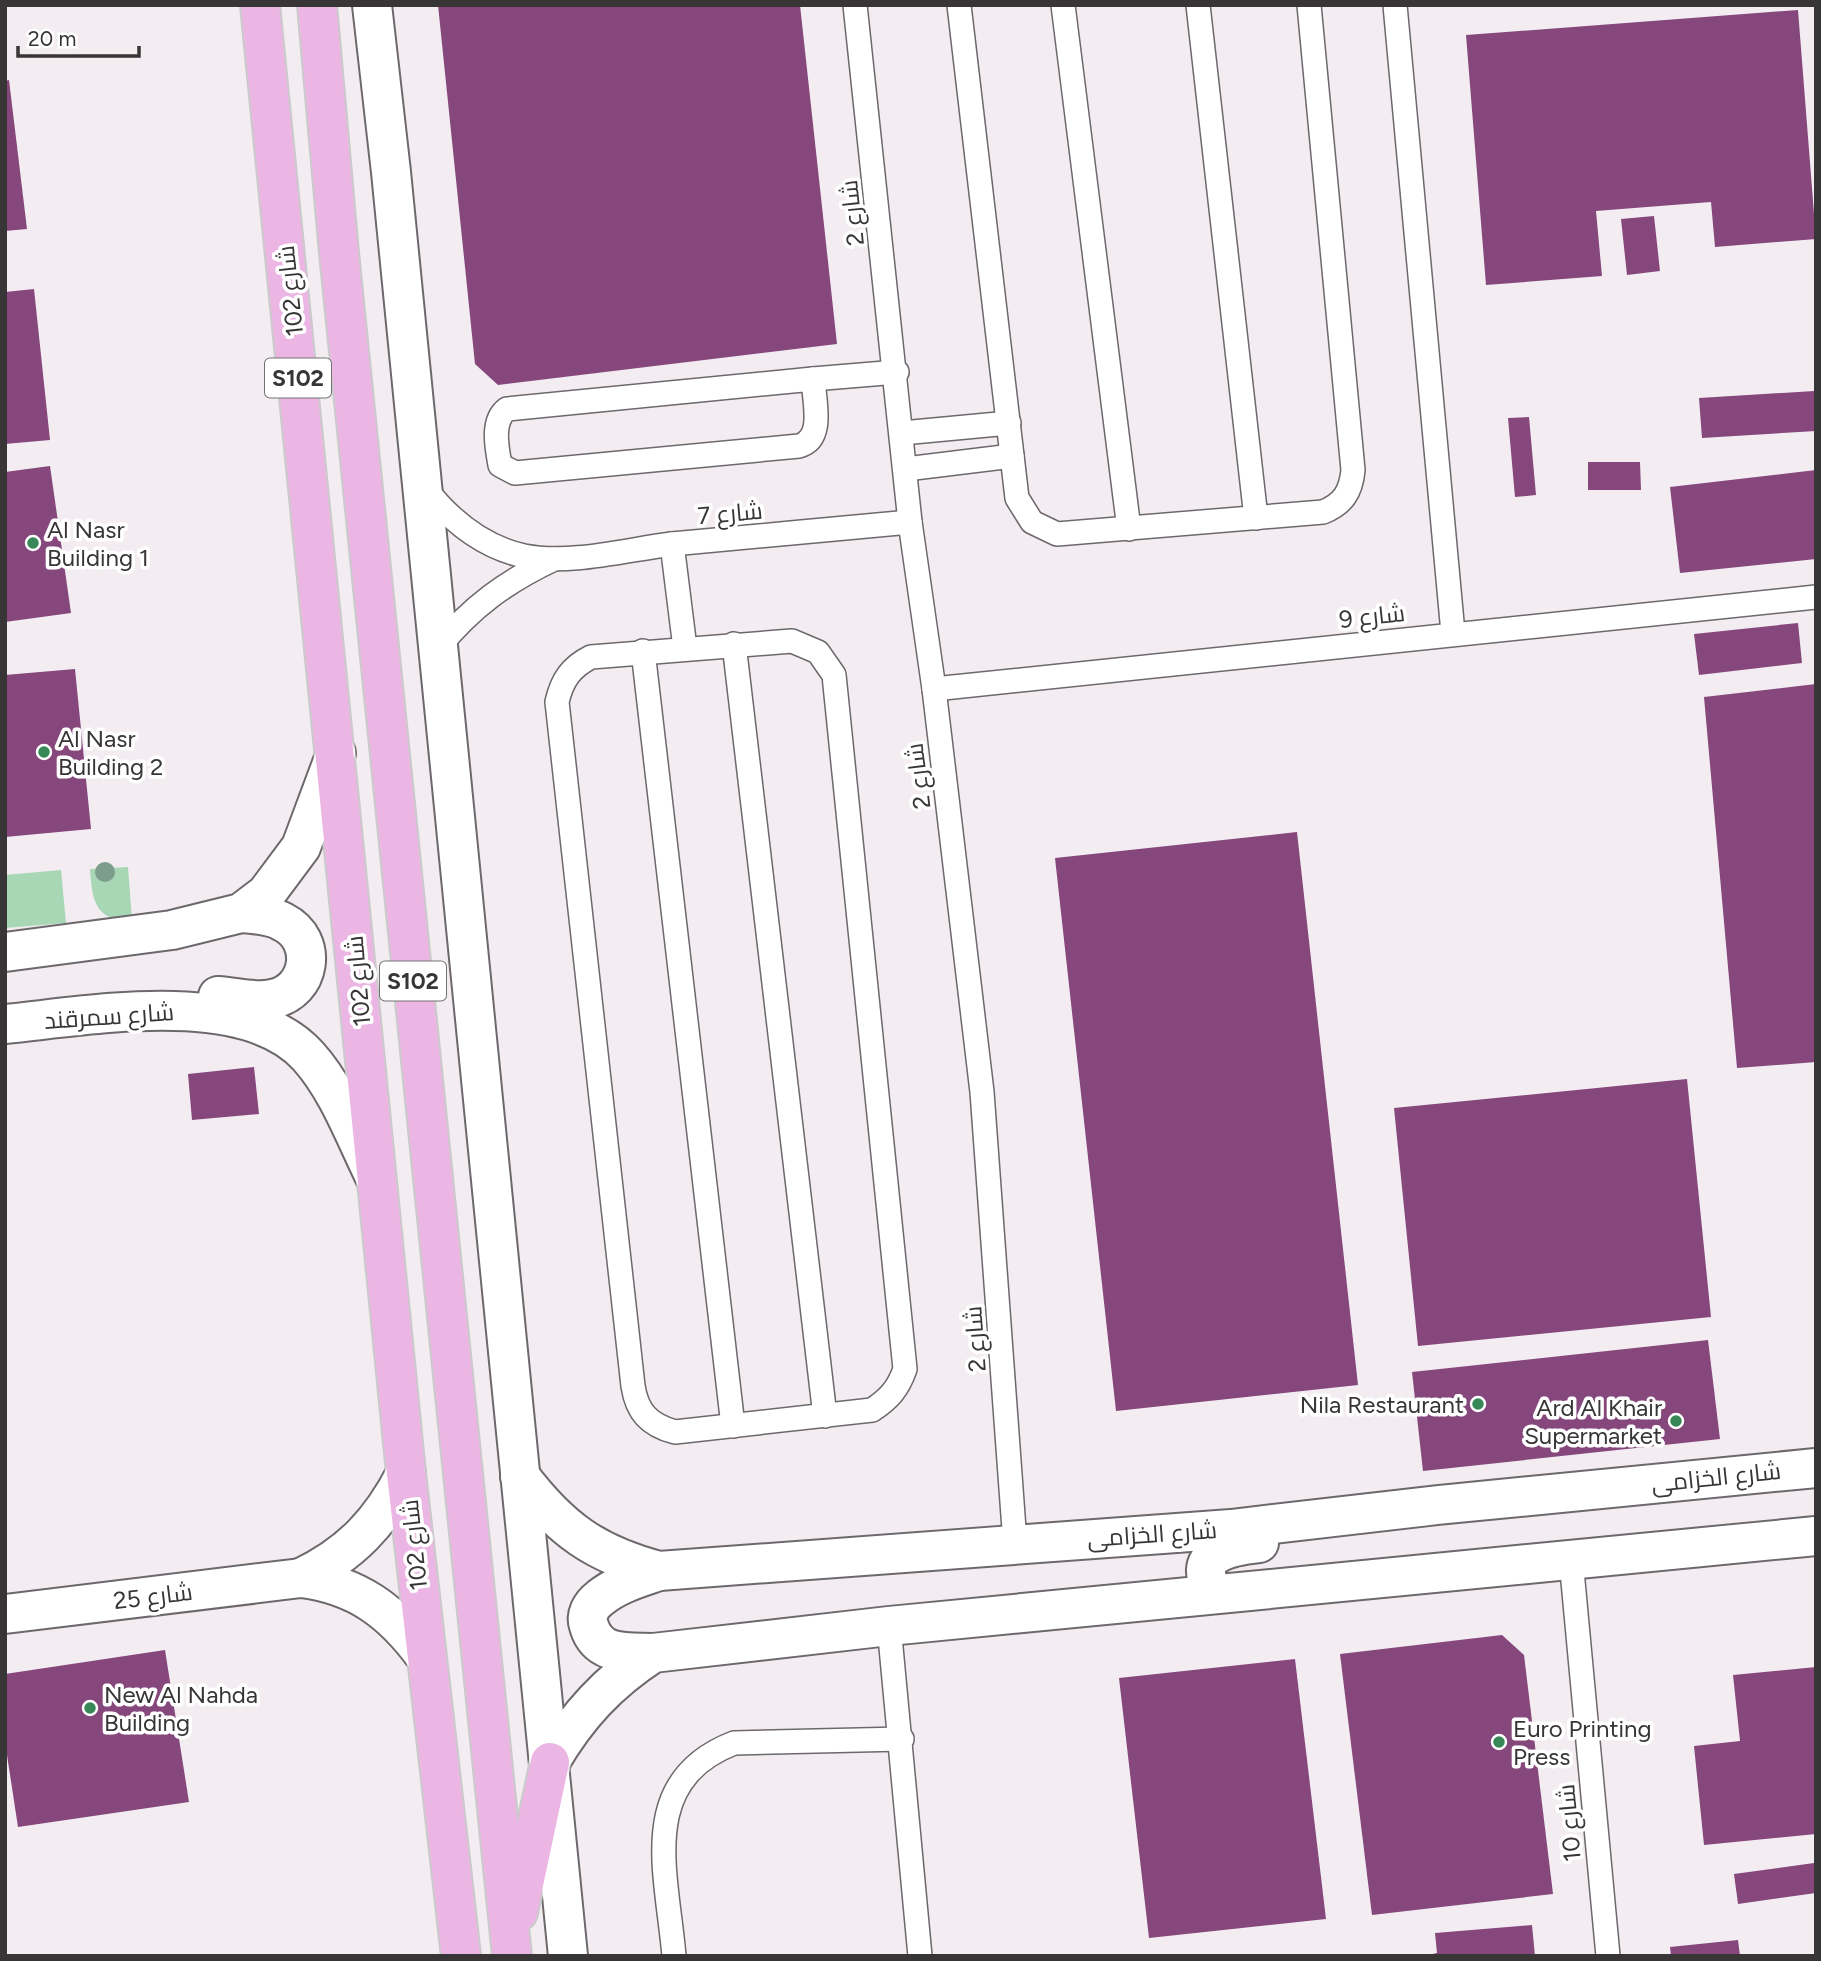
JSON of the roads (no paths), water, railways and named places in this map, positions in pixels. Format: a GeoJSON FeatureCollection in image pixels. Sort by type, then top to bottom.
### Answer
{"type":"FeatureCollection","features":[{"type":"Feature","properties":{"kind":"main road","name":"شارع 102"},"geometry":{"type":"LineString","coordinates":[[260,5],[337,751],[406,1473],[461,1956]]}},
{"type":"Feature","properties":{"kind":"main road","name":"S102"},"geometry":{"type":"LineString","coordinates":[[317,5],[339,253],[512,1949]]}},
{"type":"Feature","properties":{"kind":"main road"},"geometry":{"type":"LineString","coordinates":[[512,1949],[550,1762]]}},
{"type":"Feature","properties":{"kind":"street"},"geometry":{"type":"LineString","coordinates":[[372,5],[568,1956]]}},
{"type":"Feature","properties":{"kind":"street"},"geometry":{"type":"LineString","coordinates":[[5,952],[172,930],[241,913],[266,894],[301,847],[337,751]]}},
{"type":"Feature","properties":{"kind":"street"},"geometry":{"type":"LineString","coordinates":[[152,1010],[192,996],[261,1001],[292,991],[302,979],[307,965],[306,948],[298,934],[284,922],[241,913]]}},
{"type":"Feature","properties":{"kind":"street","name":"شارع سمرقند"},"geometry":{"type":"LineString","coordinates":[[5,1024],[152,1010],[231,1017],[283,1036],[307,1054],[321,1074],[377,1183]]}},
{"type":"Feature","properties":{"kind":"street","name":"شارع الخزامى"},"geometry":{"type":"LineString","coordinates":[[520,1476],[550,1512],[594,1548],[626,1562],[659,1571],[1231,1529],[1438,1505],[1816,1468]]}},
{"type":"Feature","properties":{"kind":"street","name":"شارع 25"},"geometry":{"type":"LineString","coordinates":[[301,1578],[329,1565],[375,1526],[406,1473]]}},
{"type":"Feature","properties":{"kind":"street"},"geometry":{"type":"LineString","coordinates":[[1215,1594],[1208,1582],[1207,1569],[1215,1553],[1223,1548],[1408,1526],[1420,1522],[1438,1505]]}},
{"type":"Feature","properties":{"kind":"street"},"geometry":{"type":"LineString","coordinates":[[659,1571],[617,1587],[598,1599],[588,1611],[588,1622],[594,1641],[606,1649],[653,1653],[889,1626],[1816,1536]]}},
{"type":"Feature","properties":{"kind":"street","name":"شارع 25"},"geometry":{"type":"LineString","coordinates":[[5,1614],[301,1578],[325,1581],[371,1600],[408,1633],[425,1656]]}},
{"type":"Feature","properties":{"kind":"street"},"geometry":{"type":"LineString","coordinates":[[550,1762],[583,1711],[628,1669],[653,1653]]}},
{"type":"Feature","properties":{"kind":"lane","name":"شارع 2"},"geometry":{"type":"LineString","coordinates":[[855,5],[897,372],[911,522],[934,689],[982,1092],[1015,1543]]}},
{"type":"Feature","properties":{"kind":"lane"},"geometry":{"type":"LineString","coordinates":[[959,5],[1017,498],[1032,522],[1057,534],[1323,512],[1342,501],[1352,481],[1309,5]]}},
{"type":"Feature","properties":{"kind":"lane"},"geometry":{"type":"LineString","coordinates":[[1063,5],[1129,529]]}},
{"type":"Feature","properties":{"kind":"lane"},"geometry":{"type":"LineString","coordinates":[[1198,5],[1256,518]]}},
{"type":"Feature","properties":{"kind":"lane"},"geometry":{"type":"LineString","coordinates":[[1395,5],[1453,633]]}},
{"type":"Feature","properties":{"kind":"lane"},"geometry":{"type":"LineString","coordinates":[[813,379],[816,431],[810,441],[799,446],[515,473],[500,465],[497,426],[502,413],[507,409],[813,379],[897,372]]}},
{"type":"Feature","properties":{"kind":"lane"},"geometry":{"type":"LineString","coordinates":[[902,433],[1009,423]]}},
{"type":"Feature","properties":{"kind":"lane"},"geometry":{"type":"LineString","coordinates":[[906,469],[1012,456]]}},
{"type":"Feature","properties":{"kind":"lane","name":"شارع 7"},"geometry":{"type":"LineString","coordinates":[[421,482],[441,508],[464,529],[492,545],[523,555],[554,559],[672,544],[911,522]]}},
{"type":"Feature","properties":{"kind":"lane"},"geometry":{"type":"LineString","coordinates":[[672,544],[685,648]]}},
{"type":"Feature","properties":{"kind":"lane","name":"شارع 7"},"geometry":{"type":"LineString","coordinates":[[438,648],[457,625],[501,586],[554,559]]}},
{"type":"Feature","properties":{"kind":"lane","name":"شارع 9"},"geometry":{"type":"LineString","coordinates":[[934,689],[1816,597]]}},
{"type":"Feature","properties":{"kind":"lane"},"geometry":{"type":"LineString","coordinates":[[792,641],[806,645],[827,663],[834,675],[905,1369],[899,1386],[887,1400],[872,1410],[675,1432],[662,1429],[640,1412],[633,1386],[557,702],[561,687],[578,664],[605,654],[685,648],[792,641]]}},
{"type":"Feature","properties":{"kind":"lane"},"geometry":{"type":"LineString","coordinates":[[734,644],[825,1416]]}},
{"type":"Feature","properties":{"kind":"lane"},"geometry":{"type":"LineString","coordinates":[[643,651],[733,1426]]}},
{"type":"Feature","properties":{"kind":"lane","name":"شارع 10"},"geometry":{"type":"LineString","coordinates":[[1571,1560],[1608,1956]]}},
{"type":"Feature","properties":{"kind":"lane"},"geometry":{"type":"LineString","coordinates":[[889,1626],[902,1738],[920,1956]]}},
{"type":"Feature","properties":{"kind":"lane"},"geometry":{"type":"LineString","coordinates":[[674,1956],[664,1823],[669,1801],[679,1780],[695,1764],[713,1751],[734,1743],[902,1738]]}},
{"type":"Feature","properties":{"kind":"place","name":"Al Nasr Building 1"},"geometry":{"type":"Point","coordinates":[33,543]}},
{"type":"Feature","properties":{"kind":"place","name":"Al Nasr Building 2"},"geometry":{"type":"Point","coordinates":[44,752]}},
{"type":"Feature","properties":{"kind":"place","name":"Nila Restaurant"},"geometry":{"type":"Point","coordinates":[1478,1404]}},
{"type":"Feature","properties":{"kind":"place","name":"Ard Al Khair Supermarket"},"geometry":{"type":"Point","coordinates":[1676,1421]}},
{"type":"Feature","properties":{"kind":"place","name":"New Al Nahda Building"},"geometry":{"type":"Point","coordinates":[90,1708]}},
{"type":"Feature","properties":{"kind":"place","name":"Euro Printing Press"},"geometry":{"type":"Point","coordinates":[1499,1742]}}]}
